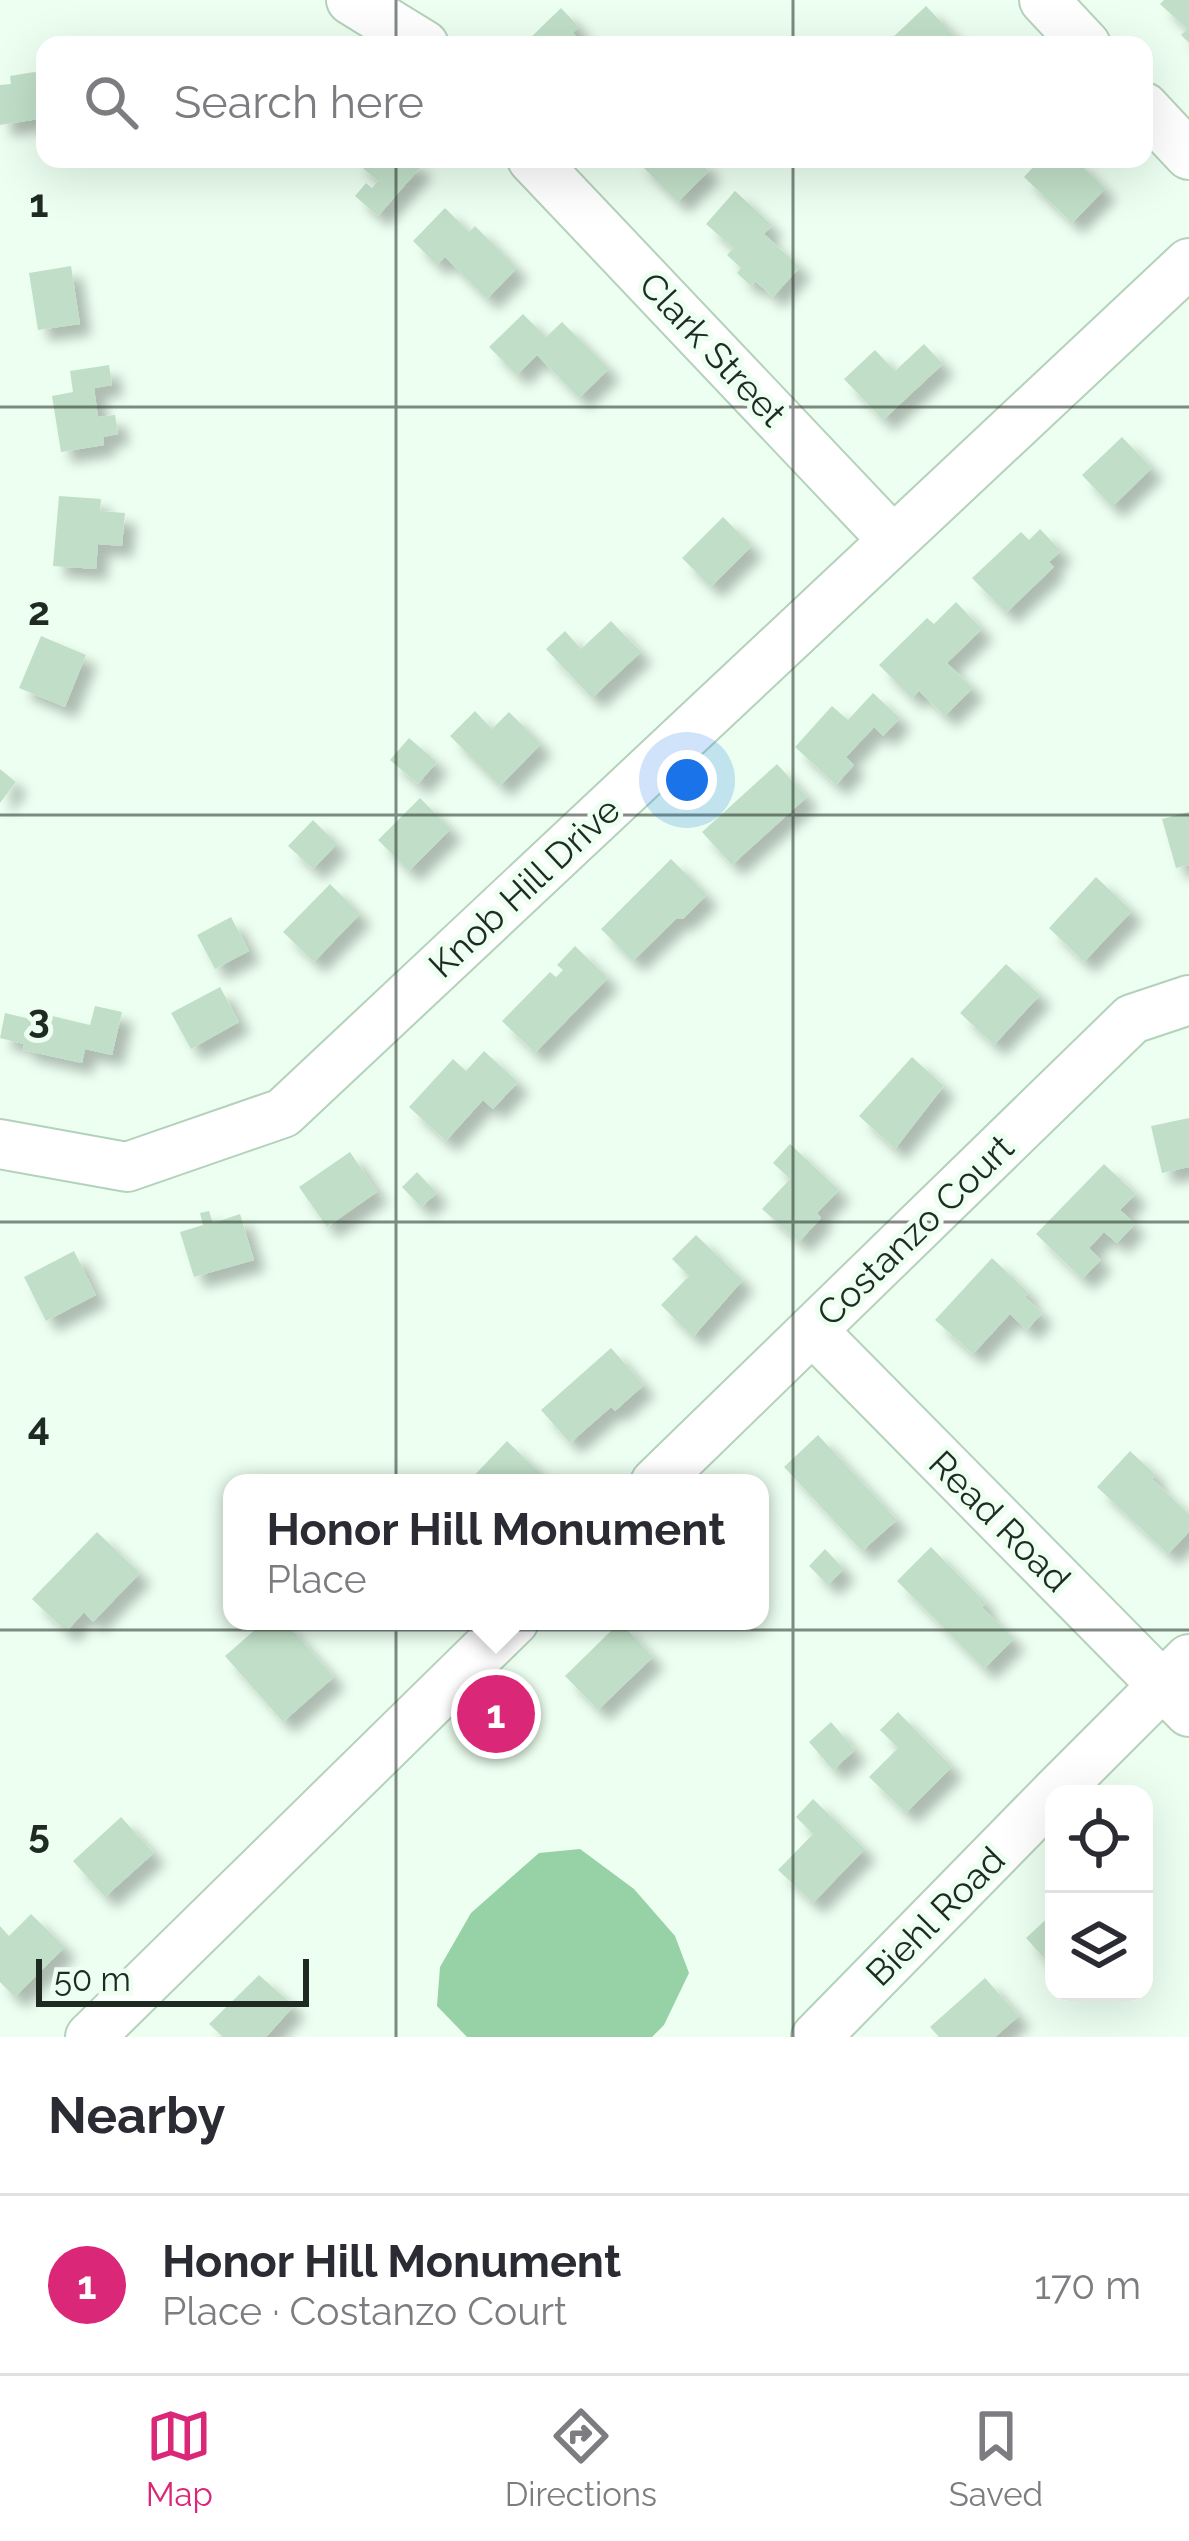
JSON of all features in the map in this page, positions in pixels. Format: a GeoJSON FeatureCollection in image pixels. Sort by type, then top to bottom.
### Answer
{"type":"FeatureCollection","features":[{"type":"Feature","properties":{"kind":"street"},"geometry":{"type":"LineString","coordinates":[[351,0],[409,36]]}},
{"type":"Feature","properties":{"kind":"street"},"geometry":{"type":"LineString","coordinates":[[1044,0],[1078,36]]}},
{"type":"Feature","properties":{"kind":"street"},"geometry":{"type":"LineString","coordinates":[[1153,117],[1189,155]]}},
{"type":"Feature","properties":{"kind":"street","name":"Clark Street"},"geometry":{"type":"LineString","coordinates":[[541,168],[893,540]]}},
{"type":"Feature","properties":{"kind":"street","name":"Knob Hill Drive"},"geometry":{"type":"LineString","coordinates":[[0,1144],[127,1168],[283,1113],[1189,263]]}},
{"type":"Feature","properties":{"kind":"street","name":"Costanzo Court"},"geometry":{"type":"LineString","coordinates":[[664,1474],[1132,1019],[1189,1000]]}},
{"type":"Feature","properties":{"kind":"street","name":"Read Road"},"geometry":{"type":"LineString","coordinates":[[812,1330],[1180,1685]]}},
{"type":"Feature","properties":{"kind":"street"},"geometry":{"type":"LineString","coordinates":[[90,2037],[505,1630]]}},
{"type":"Feature","properties":{"kind":"street","name":"Biehl Road"},"geometry":{"type":"LineString","coordinates":[[1064,1785],[1180,1685]]}},
{"type":"Feature","properties":{"kind":"street","name":"Biehl Road"},"geometry":{"type":"LineString","coordinates":[[815,2037],[1045,1803]]}},
{"type":"Feature","properties":{"kind":"shaded area"},"geometry":{"type":"Polygon","coordinates":[[[580,1849],[634,1889],[675,1936],[689,1973],[664,2025],[652,2037],[467,2037],[437,2006],[440,1967],[471,1913],[539,1853],[580,1849]]]}},
{"type":"Feature","properties":{"kind":"building"},"geometry":{"type":"Polygon","coordinates":[[[1189,0],[1189,43],[1181,35],[1187,29],[1160,4],[1189,0]]]}},
{"type":"Feature","properties":{"kind":"building"},"geometry":{"type":"Polygon","coordinates":[[[926,6],[954,36],[894,36],[926,6]]]}},
{"type":"Feature","properties":{"kind":"building"},"geometry":{"type":"Polygon","coordinates":[[[561,8],[579,27],[573,33],[576,36],[532,36],[561,8]]]}},
{"type":"Feature","properties":{"kind":"building"},"geometry":{"type":"Polygon","coordinates":[[[36,73],[36,119],[0,125],[0,85],[11,84],[10,76],[36,73]]]}},
{"type":"Feature","properties":{"kind":"building"},"geometry":{"type":"Polygon","coordinates":[[[363,168],[420,168],[378,216],[355,196],[366,183],[372,188],[378,181],[363,168]]]}},
{"type":"Feature","properties":{"kind":"building"},"geometry":{"type":"Polygon","coordinates":[[[644,168],[709,171],[678,202],[644,168]]]}},
{"type":"Feature","properties":{"kind":"building"},"geometry":{"type":"Polygon","coordinates":[[[1032,168],[1084,168],[1105,189],[1072,223],[1024,177],[1032,168]]]}},
{"type":"Feature","properties":{"kind":"building"},"geometry":{"type":"Polygon","coordinates":[[[735,191],[772,225],[764,234],[800,267],[773,297],[737,273],[741,268],[727,255],[733,248],[706,224],[735,191]]]}},
{"type":"Feature","properties":{"kind":"building"},"geometry":{"type":"Polygon","coordinates":[[[445,208],[469,232],[475,226],[517,268],[487,299],[445,257],[437,265],[413,241],[445,208]]]}},
{"type":"Feature","properties":{"kind":"building"},"geometry":{"type":"Polygon","coordinates":[[[71,266],[80,324],[38,330],[29,273],[71,266]]]}},
{"type":"Feature","properties":{"kind":"building"},"geometry":{"type":"Polygon","coordinates":[[[523,314],[546,337],[562,322],[609,369],[579,398],[537,355],[517,375],[489,347],[523,314]]]}},
{"type":"Feature","properties":{"kind":"building"},"geometry":{"type":"Polygon","coordinates":[[[924,344],[943,364],[883,420],[844,379],[875,350],[895,371],[924,344]]]}},
{"type":"Feature","properties":{"kind":"building"},"geometry":{"type":"Polygon","coordinates":[[[109,365],[112,385],[94,388],[98,417],[115,415],[118,434],[103,437],[104,445],[61,452],[52,396],[73,392],[70,371],[109,365]]]}},
{"type":"Feature","properties":{"kind":"building"},"geometry":{"type":"Polygon","coordinates":[[[1122,437],[1152,468],[1112,507],[1082,475],[1122,437]]]}},
{"type":"Feature","properties":{"kind":"building"},"geometry":{"type":"Polygon","coordinates":[[[59,496],[101,499],[100,511],[125,513],[122,546],[98,544],[96,569],[53,566],[59,496]]]}},
{"type":"Feature","properties":{"kind":"building"},"geometry":{"type":"Polygon","coordinates":[[[723,517],[752,546],[711,587],[682,558],[723,517]]]}},
{"type":"Feature","properties":{"kind":"building"},"geometry":{"type":"Polygon","coordinates":[[[1040,529],[1061,551],[1049,562],[1054,567],[1006,613],[972,578],[1021,532],[1029,540],[1040,529]]]}},
{"type":"Feature","properties":{"kind":"building"},"geometry":{"type":"Polygon","coordinates":[[[956,602],[982,629],[947,663],[973,688],[945,716],[919,691],[912,698],[879,665],[927,618],[934,624],[956,602]]]}},
{"type":"Feature","properties":{"kind":"building"},"geometry":{"type":"Polygon","coordinates":[[[611,621],[641,652],[592,698],[546,649],[565,631],[581,649],[611,621]]]}},
{"type":"Feature","properties":{"kind":"building"},"geometry":{"type":"Polygon","coordinates":[[[41,636],[86,655],[65,707],[19,688],[41,636]]]}},
{"type":"Feature","properties":{"kind":"building"},"geometry":{"type":"Polygon","coordinates":[[[873,693],[900,718],[883,736],[874,727],[846,757],[854,765],[836,785],[795,747],[832,706],[848,720],[873,693]]]}},
{"type":"Feature","properties":{"kind":"building"},"geometry":{"type":"Polygon","coordinates":[[[475,711],[492,729],[509,712],[541,744],[500,786],[450,736],[475,711]]]}},
{"type":"Feature","properties":{"kind":"building"},"geometry":{"type":"Polygon","coordinates":[[[409,738],[437,762],[418,784],[390,760],[409,738]]]}},
{"type":"Feature","properties":{"kind":"building"},"geometry":{"type":"Polygon","coordinates":[[[777,764],[807,797],[732,865],[702,832],[777,764]]]}},
{"type":"Feature","properties":{"kind":"building"},"geometry":{"type":"Polygon","coordinates":[[[0,769],[16,782],[0,803],[0,769]]]}},
{"type":"Feature","properties":{"kind":"building"},"geometry":{"type":"Polygon","coordinates":[[[420,798],[451,829],[409,871],[378,840],[420,798]]]}},
{"type":"Feature","properties":{"kind":"building"},"geometry":{"type":"Polygon","coordinates":[[[1189,812],[1189,865],[1176,868],[1162,819],[1189,812]]]}},
{"type":"Feature","properties":{"kind":"building"},"geometry":{"type":"Polygon","coordinates":[[[313,820],[337,844],[313,869],[288,846],[313,820]]]}},
{"type":"Feature","properties":{"kind":"building"},"geometry":{"type":"Polygon","coordinates":[[[671,859],[707,895],[633,961],[601,929],[671,859]]]}},
{"type":"Feature","properties":{"kind":"building"},"geometry":{"type":"Polygon","coordinates":[[[1096,877],[1132,911],[1084,962],[1049,928],[1096,877]]]}},
{"type":"Feature","properties":{"kind":"building"},"geometry":{"type":"Polygon","coordinates":[[[330,884],[360,914],[314,962],[283,932],[330,884]]]}},
{"type":"Feature","properties":{"kind":"building"},"geometry":{"type":"Polygon","coordinates":[[[231,917],[249,951],[215,969],[197,935],[231,917]]]}},
{"type":"Feature","properties":{"kind":"building"},"geometry":{"type":"Polygon","coordinates":[[[575,946],[608,978],[535,1053],[502,1021],[550,972],[556,977],[563,970],[557,965],[575,946]]]}},
{"type":"Feature","properties":{"kind":"building"},"geometry":{"type":"Polygon","coordinates":[[[1006,964],[1040,995],[994,1045],[960,1013],[1006,964]]]}},
{"type":"Feature","properties":{"kind":"building"},"geometry":{"type":"Polygon","coordinates":[[[220,987],[239,1022],[191,1049],[171,1013],[220,987]]]}},
{"type":"Feature","properties":{"kind":"building"},"geometry":{"type":"Polygon","coordinates":[[[95,1006],[122,1012],[112,1055],[85,1049],[82,1063],[23,1050],[24,1044],[0,1038],[5,1013],[30,1019],[31,1011],[90,1025],[95,1006]]]}},
{"type":"Feature","properties":{"kind":"building"},"geometry":{"type":"Polygon","coordinates":[[[484,1051],[518,1082],[493,1109],[483,1100],[446,1141],[409,1107],[453,1059],[466,1071],[484,1051]]]}},
{"type":"Feature","properties":{"kind":"building"},"geometry":{"type":"Polygon","coordinates":[[[912,1057],[944,1086],[895,1149],[859,1116],[912,1057]]]}},
{"type":"Feature","properties":{"kind":"building"},"geometry":{"type":"Polygon","coordinates":[[[1189,1118],[1189,1167],[1162,1173],[1151,1126],[1189,1118]]]}},
{"type":"Feature","properties":{"kind":"building"},"geometry":{"type":"Polygon","coordinates":[[[790,1144],[839,1190],[799,1242],[762,1209],[790,1179],[773,1163],[790,1144]]]}},
{"type":"Feature","properties":{"kind":"building"},"geometry":{"type":"Polygon","coordinates":[[[350,1152],[377,1192],[327,1227],[299,1187],[350,1152]]]}},
{"type":"Feature","properties":{"kind":"building"},"geometry":{"type":"Polygon","coordinates":[[[1104,1164],[1136,1194],[1120,1210],[1135,1224],[1117,1243],[1104,1232],[1089,1248],[1101,1260],[1082,1279],[1036,1234],[1104,1164]]]}},
{"type":"Feature","properties":{"kind":"building"},"geometry":{"type":"Polygon","coordinates":[[[417,1172],[437,1193],[421,1207],[402,1187],[417,1172]]]}},
{"type":"Feature","properties":{"kind":"building"},"geometry":{"type":"Polygon","coordinates":[[[209,1211],[213,1223],[240,1214],[254,1260],[194,1277],[180,1232],[203,1225],[200,1213],[209,1211]]]}},
{"type":"Feature","properties":{"kind":"building"},"geometry":{"type":"Polygon","coordinates":[[[696,1235],[743,1280],[693,1337],[661,1305],[689,1276],[672,1259],[696,1235]]]}},
{"type":"Feature","properties":{"kind":"building"},"geometry":{"type":"Polygon","coordinates":[[[74,1251],[96,1295],[46,1321],[24,1277],[74,1251]]]}},
{"type":"Feature","properties":{"kind":"building"},"geometry":{"type":"Polygon","coordinates":[[[992,1258],[1029,1293],[1025,1297],[1042,1313],[1027,1330],[1010,1314],[973,1354],[935,1320],[992,1258]]]}},
{"type":"Feature","properties":{"kind":"building"},"geometry":{"type":"Polygon","coordinates":[[[611,1348],[644,1385],[570,1443],[541,1410],[611,1348]]]}},
{"type":"Feature","properties":{"kind":"building"},"geometry":{"type":"Polygon","coordinates":[[[818,1435],[897,1520],[862,1551],[784,1467],[818,1435]]]}},
{"type":"Feature","properties":{"kind":"building"},"geometry":{"type":"Polygon","coordinates":[[[507,1441],[539,1472],[537,1474],[476,1474],[507,1441]]]}},
{"type":"Feature","properties":{"kind":"building"},"geometry":{"type":"Polygon","coordinates":[[[1130,1451],[1189,1514],[1189,1532],[1168,1554],[1097,1487],[1130,1451]]]}},
{"type":"Feature","properties":{"kind":"building"},"geometry":{"type":"Polygon","coordinates":[[[97,1532],[140,1573],[93,1622],[84,1612],[66,1632],[32,1599],[97,1532]]]}},
{"type":"Feature","properties":{"kind":"building"},"geometry":{"type":"Polygon","coordinates":[[[931,1547],[1014,1639],[984,1669],[897,1581],[931,1547]]]}},
{"type":"Feature","properties":{"kind":"building"},"geometry":{"type":"Polygon","coordinates":[[[825,1549],[844,1569],[828,1585],[809,1566],[825,1549]]]}},
{"type":"Feature","properties":{"kind":"building"},"geometry":{"type":"Polygon","coordinates":[[[255,1630],[292,1630],[334,1677],[283,1722],[225,1656],[255,1630]]]}},
{"type":"Feature","properties":{"kind":"building"},"geometry":{"type":"Polygon","coordinates":[[[612,1630],[628,1630],[653,1657],[598,1710],[565,1676],[612,1630]]]}},
{"type":"Feature","properties":{"kind":"building"},"geometry":{"type":"Polygon","coordinates":[[[898,1712],[952,1767],[906,1813],[869,1777],[898,1748],[880,1730],[898,1712]]]}},
{"type":"Feature","properties":{"kind":"building"},"geometry":{"type":"Polygon","coordinates":[[[831,1722],[855,1750],[833,1770],[809,1742],[831,1722]]]}},
{"type":"Feature","properties":{"kind":"building"},"geometry":{"type":"Polygon","coordinates":[[[813,1799],[865,1849],[813,1903],[778,1870],[813,1834],[796,1817],[813,1799]]]}},
{"type":"Feature","properties":{"kind":"building"},"geometry":{"type":"Polygon","coordinates":[[[121,1817],[154,1853],[105,1897],[73,1861],[121,1817]]]}},
{"type":"Feature","properties":{"kind":"building"},"geometry":{"type":"Polygon","coordinates":[[[31,1914],[65,1947],[15,1997],[0,1982],[0,1926],[9,1936],[31,1914]]]}},
{"type":"Feature","properties":{"kind":"building"},"geometry":{"type":"Polygon","coordinates":[[[1045,1920],[1045,1959],[1026,1938],[1045,1920]]]}},
{"type":"Feature","properties":{"kind":"building"},"geometry":{"type":"Polygon","coordinates":[[[259,1975],[294,2006],[266,2037],[223,2037],[209,2024],[259,1975]]]}},
{"type":"Feature","properties":{"kind":"building"},"geometry":{"type":"Polygon","coordinates":[[[985,1978],[1019,2016],[995,2037],[939,2037],[930,2027],[985,1978]]]}},
{"type":"Feature","properties":{"kind":"place","name":"Honor Hill Monument"},"geometry":{"type":"Point","coordinates":[496,1714]}}]}
